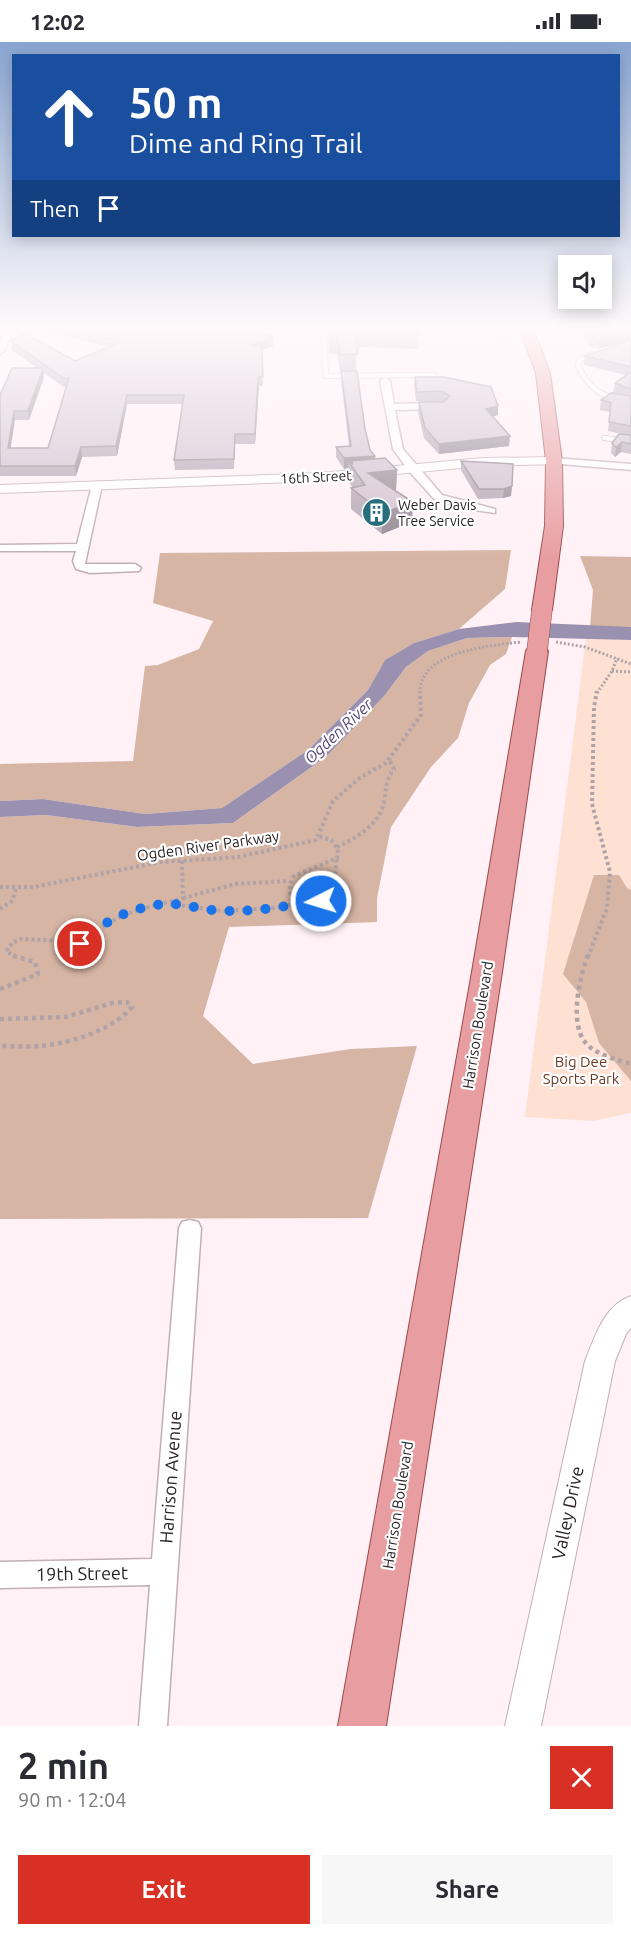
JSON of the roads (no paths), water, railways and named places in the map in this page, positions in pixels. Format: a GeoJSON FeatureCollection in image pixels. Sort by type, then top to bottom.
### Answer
{"type":"FeatureCollection","features":[{"type":"Feature","properties":{"kind":"main road","name":"Harrison Boulevard"},"geometry":{"type":"LineString","coordinates":[[362,1726],[487,972],[543,610],[554,526],[554,461],[547,404]]}},
{"type":"Feature","properties":{"kind":"street"},"geometry":{"type":"LineString","coordinates":[[442,406],[390,406],[398,449],[438,497],[461,506],[491,511]]}},
{"type":"Feature","properties":{"kind":"street","name":"16th Street"},"geometry":{"type":"LineString","coordinates":[[0,489],[320,477],[483,462],[554,461],[631,467]]}},
{"type":"Feature","properties":{"kind":"street"},"geometry":{"type":"LineString","coordinates":[[97,486],[79,561],[84,568],[135,568]]}},
{"type":"Feature","properties":{"kind":"street"},"geometry":{"type":"LineString","coordinates":[[0,548],[82,547]]}},
{"type":"Feature","properties":{"kind":"street","name":"Harrison Avenue"},"geometry":{"type":"LineString","coordinates":[[153,1726],[190,1228]]}},
{"type":"Feature","properties":{"kind":"street","name":"Valley Drive"},"geometry":{"type":"LineString","coordinates":[[523,1726],[600,1361],[614,1327],[631,1308]]}},
{"type":"Feature","properties":{"kind":"street","name":"19th Street"},"geometry":{"type":"LineString","coordinates":[[0,1575],[164,1572]]}},
{"type":"Feature","properties":{"kind":"lane"},"geometry":{"type":"LineString","coordinates":[[604,438],[631,441]]}},
{"type":"Feature","properties":{"kind":"water","name":"Ogden River"},"geometry":{"type":"Polygon","coordinates":[[[517,622],[631,627],[631,640],[467,638],[428,651],[406,667],[385,695],[327,756],[233,823],[137,827],[46,815],[0,817],[0,801],[43,799],[145,814],[222,808],[308,750],[368,690],[385,660],[414,643],[459,629],[517,622]]]}},
{"type":"Feature","properties":{"kind":"place","name":"Weber Davis Tree Service"},"geometry":{"type":"Point","coordinates":[377,513]}},
{"type":"Feature","properties":{"kind":"park label","name":"Big Dee Sports Park"},"geometry":{"type":"Point","coordinates":[581,1070]}}]}
